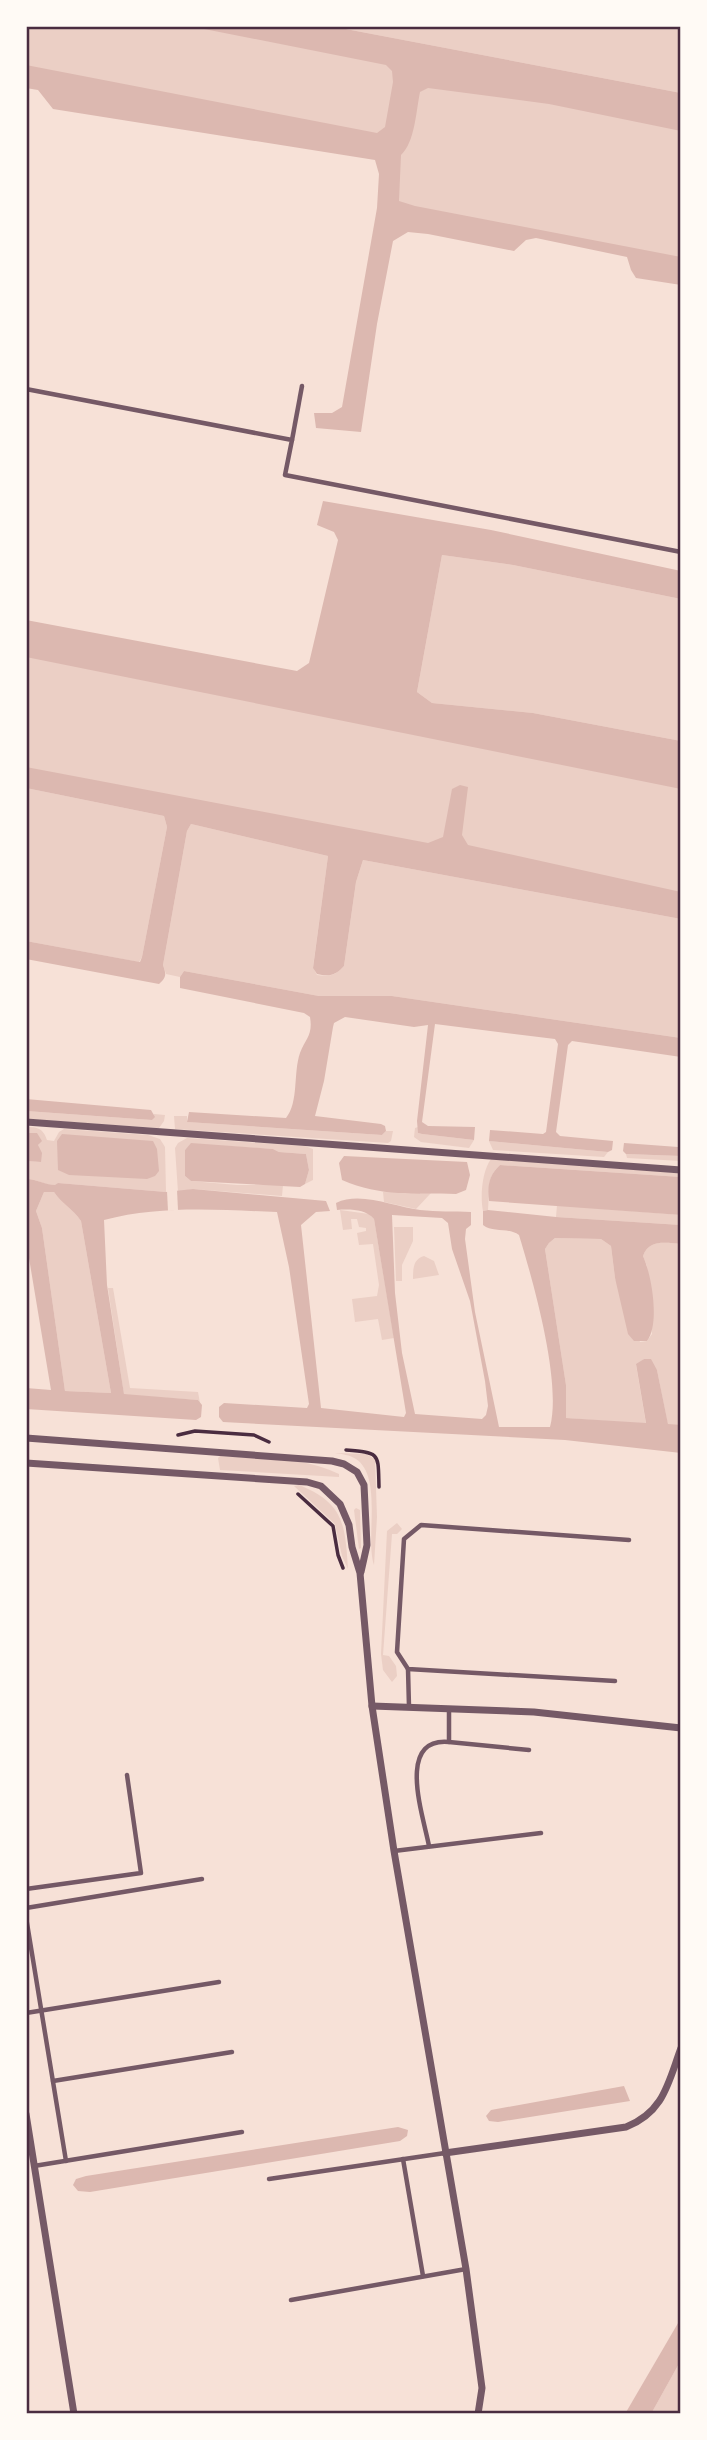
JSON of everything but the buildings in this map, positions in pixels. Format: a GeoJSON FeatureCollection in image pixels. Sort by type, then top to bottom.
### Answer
{"type":"FeatureCollection","features":[{"type":"Feature","properties":{"kind":"street"},"geometry":{"type":"LineString","coordinates":[[26,1122],[681,1170]]}},
{"type":"Feature","properties":{"kind":"street"},"geometry":{"type":"LineString","coordinates":[[26,1438],[344,1464],[357,1472],[365,1485],[367,1545],[360,1573]]}},
{"type":"Feature","properties":{"kind":"street"},"geometry":{"type":"LineString","coordinates":[[26,1463],[307,1482],[321,1486],[332,1495],[346,1516],[360,1573],[372,1706],[394,1851],[466,2269],[482,2388],[478,2414]]}},
{"type":"Feature","properties":{"kind":"street"},"geometry":{"type":"LineString","coordinates":[[372,1706],[534,1713],[681,1728]]}},
{"type":"Feature","properties":{"kind":"street"},"geometry":{"type":"LineString","coordinates":[[444,2153],[626,2127],[641,2121],[661,2101],[681,2048]]}},
{"type":"Feature","properties":{"kind":"street"},"geometry":{"type":"LineString","coordinates":[[26,2114],[74,2414]]}},
{"type":"Feature","properties":{"kind":"lane"},"geometry":{"type":"LineString","coordinates":[[302,386],[285,475],[681,552]]}},
{"type":"Feature","properties":{"kind":"lane"},"geometry":{"type":"LineString","coordinates":[[26,389],[292,440]]}},
{"type":"Feature","properties":{"kind":"lane"},"geometry":{"type":"LineString","coordinates":[[409,1708],[408,1669],[397,1652],[404,1539],[421,1525],[629,1539]]}},
{"type":"Feature","properties":{"kind":"lane"},"geometry":{"type":"LineString","coordinates":[[408,1669],[615,1681]]}},
{"type":"Feature","properties":{"kind":"lane"},"geometry":{"type":"LineString","coordinates":[[449,1708],[449,1742]]}},
{"type":"Feature","properties":{"kind":"lane"},"geometry":{"type":"LineString","coordinates":[[429,1846],[415,1777],[418,1761],[426,1747],[449,1742],[529,1750]]}},
{"type":"Feature","properties":{"kind":"lane"},"geometry":{"type":"LineString","coordinates":[[26,1889],[141,1873],[127,1775]]}},
{"type":"Feature","properties":{"kind":"lane"},"geometry":{"type":"LineString","coordinates":[[394,1851],[541,1833]]}},
{"type":"Feature","properties":{"kind":"lane"},"geometry":{"type":"LineString","coordinates":[[26,1908],[202,1879]]}},
{"type":"Feature","properties":{"kind":"lane"},"geometry":{"type":"LineString","coordinates":[[26,1917],[66,2161]]}},
{"type":"Feature","properties":{"kind":"lane"},"geometry":{"type":"LineString","coordinates":[[26,2013],[219,1982]]}},
{"type":"Feature","properties":{"kind":"lane"},"geometry":{"type":"LineString","coordinates":[[53,2081],[232,2052]]}},
{"type":"Feature","properties":{"kind":"lane"},"geometry":{"type":"LineString","coordinates":[[34,2166],[242,2132]]}},
{"type":"Feature","properties":{"kind":"lane"},"geometry":{"type":"LineString","coordinates":[[269,2179],[444,2153]]}},
{"type":"Feature","properties":{"kind":"lane"},"geometry":{"type":"LineString","coordinates":[[403,2159],[423,2276]]}},
{"type":"Feature","properties":{"kind":"lane"},"geometry":{"type":"LineString","coordinates":[[291,2300],[466,2269]]}},
{"type":"Feature","properties":{"kind":"shaded area"},"geometry":{"type":"Polygon","coordinates":[[[26,26],[208,26],[681,118],[681,259],[385,203],[385,153],[26,82],[26,26]]]}},
{"type":"Feature","properties":{"kind":"shaded area"},"geometry":{"type":"Polygon","coordinates":[[[189,26],[330,26],[681,93],[681,131],[549,104],[428,88],[420,92],[412,134],[401,155],[399,201],[681,257],[681,285],[636,278],[627,257],[536,238],[526,240],[514,251],[408,232],[393,241],[361,432],[316,428],[314,413],[332,413],[342,407],[377,208],[379,174],[375,160],[53,109],[38,90],[26,88],[26,65],[377,133],[385,127],[393,82],[392,71],[386,65],[189,26]]]}},
{"type":"Feature","properties":{"kind":"shaded area"},"geometry":{"type":"Polygon","coordinates":[[[330,26],[681,26],[681,93],[330,26]]]}},
{"type":"Feature","properties":{"kind":"shaded area"},"geometry":{"type":"Polygon","coordinates":[[[323,501],[491,530],[681,571],[681,599],[513,565],[442,555],[417,692],[432,703],[533,713],[681,741],[681,789],[26,657],[26,620],[297,671],[309,663],[338,540],[334,532],[317,525],[323,501]]]}},
{"type":"Feature","properties":{"kind":"shaded area"},"geometry":{"type":"Polygon","coordinates":[[[442,555],[513,565],[681,599],[681,741],[533,713],[432,703],[417,692],[442,555]]]}},
{"type":"Feature","properties":{"kind":"shaded area"},"geometry":{"type":"Polygon","coordinates":[[[26,647],[681,779],[681,905],[26,776],[26,647]]]}},
{"type":"Feature","properties":{"kind":"shaded area"},"geometry":{"type":"Polygon","coordinates":[[[26,767],[428,843],[443,837],[452,789],[460,785],[468,787],[462,835],[468,845],[681,892],[681,919],[363,860],[356,882],[344,966],[332,974],[322,975],[317,974],[313,968],[328,856],[191,824],[187,831],[163,965],[165,975],[159,984],[26,959],[26,941],[140,962],[167,827],[164,816],[26,788],[26,767]]]}},
{"type":"Feature","properties":{"kind":"shaded area"},"geometry":{"type":"Polygon","coordinates":[[[26,788],[164,816],[167,827],[139,962],[26,941],[26,788]]]}},
{"type":"Feature","properties":{"kind":"shaded area"},"geometry":{"type":"Polygon","coordinates":[[[191,824],[328,856],[313,967],[317,975],[332,975],[344,966],[356,882],[363,860],[681,919],[681,1038],[392,996],[319,996],[184,971],[180,977],[166,974],[163,965],[187,831],[191,824]]]}},
{"type":"Feature","properties":{"kind":"shaded area"},"geometry":{"type":"Polygon","coordinates":[[[184,971],[319,996],[392,996],[681,1038],[681,1057],[572,1041],[568,1045],[556,1132],[560,1136],[613,1141],[612,1150],[608,1152],[489,1141],[490,1130],[543,1134],[546,1132],[558,1044],[555,1039],[435,1024],[422,1122],[428,1126],[475,1127],[474,1140],[418,1133],[417,1121],[428,1025],[414,1027],[345,1017],[334,1023],[315,1116],[381,1124],[386,1131],[382,1135],[187,1122],[189,1112],[286,1118],[293,1104],[298,1061],[311,1023],[310,1017],[304,1013],[180,988],[180,977],[184,971]]]}},
{"type":"Feature","properties":{"kind":"shaded area"},"geometry":{"type":"Polygon","coordinates":[[[26,1099],[151,1110],[155,1117],[152,1120],[26,1111],[26,1099]]]}},
{"type":"Feature","properties":{"kind":"shaded area"},"geometry":{"type":"Polygon","coordinates":[[[26,1111],[152,1120],[154,1114],[165,1115],[159,1128],[26,1119],[26,1111]]]}},
{"type":"Feature","properties":{"kind":"shaded area"},"geometry":{"type":"Polygon","coordinates":[[[174,1116],[187,1116],[187,1122],[382,1135],[386,1131],[393,1131],[388,1143],[175,1129],[174,1116]]]}},
{"type":"Feature","properties":{"kind":"shaded area"},"geometry":{"type":"Polygon","coordinates":[[[26,1127],[39,1129],[47,1140],[54,1141],[64,1129],[148,1135],[160,1139],[165,1147],[166,1192],[58,1183],[56,1186],[26,1179],[26,1161],[41,1162],[38,1145],[41,1141],[37,1134],[26,1133],[26,1127]]]}},
{"type":"Feature","properties":{"kind":"shaded area"},"geometry":{"type":"Polygon","coordinates":[[[418,1127],[418,1133],[422,1134],[474,1140],[469,1148],[421,1142],[414,1137],[415,1128],[418,1127]]]}},
{"type":"Feature","properties":{"kind":"shaded area"},"geometry":{"type":"Polygon","coordinates":[[[681,1132],[681,1156],[626,1154],[623,1151],[624,1143],[678,1147],[681,1132]]]}},
{"type":"Feature","properties":{"kind":"shaded area"},"geometry":{"type":"Polygon","coordinates":[[[26,1133],[37,1133],[42,1141],[38,1145],[42,1153],[41,1162],[26,1161],[26,1133]]]}},
{"type":"Feature","properties":{"kind":"shaded area"},"geometry":{"type":"Polygon","coordinates":[[[62,1134],[153,1141],[157,1149],[159,1171],[147,1179],[69,1175],[58,1170],[57,1141],[62,1134]]]}},
{"type":"Feature","properties":{"kind":"shaded area"},"geometry":{"type":"Polygon","coordinates":[[[187,1138],[305,1146],[313,1149],[313,1180],[305,1184],[309,1170],[306,1154],[273,1149],[191,1144],[185,1150],[185,1176],[191,1181],[283,1185],[282,1196],[193,1189],[178,1192],[175,1148],[187,1138]]]}},
{"type":"Feature","properties":{"kind":"shaded area"},"geometry":{"type":"Polygon","coordinates":[[[489,1141],[608,1152],[604,1157],[493,1150],[489,1141]]]}},
{"type":"Feature","properties":{"kind":"shaded area"},"geometry":{"type":"Polygon","coordinates":[[[191,1143],[306,1154],[309,1170],[305,1184],[300,1187],[191,1181],[185,1176],[185,1150],[191,1143]]]}},
{"type":"Feature","properties":{"kind":"shaded area"},"geometry":{"type":"Polygon","coordinates":[[[626,1154],[681,1156],[681,1161],[627,1158],[626,1154]]]}},
{"type":"Feature","properties":{"kind":"shaded area"},"geometry":{"type":"Polygon","coordinates":[[[344,1156],[467,1162],[470,1175],[466,1190],[456,1194],[384,1192],[342,1180],[339,1163],[344,1156]]]}},
{"type":"Feature","properties":{"kind":"shaded area"},"geometry":{"type":"Polygon","coordinates":[[[491,1159],[681,1172],[681,1177],[500,1165],[490,1180],[488,1210],[483,1211],[482,1184],[491,1159]]]}},
{"type":"Feature","properties":{"kind":"shaded area"},"geometry":{"type":"Polygon","coordinates":[[[500,1165],[681,1177],[681,1215],[489,1201],[490,1181],[500,1165]]]}},
{"type":"Feature","properties":{"kind":"shaded area"},"geometry":{"type":"Polygon","coordinates":[[[26,1179],[51,1185],[58,1183],[166,1192],[193,1189],[326,1201],[330,1211],[316,1212],[301,1225],[321,1408],[404,1417],[406,1413],[374,1219],[362,1211],[337,1210],[336,1203],[367,1199],[420,1210],[471,1212],[471,1225],[466,1229],[465,1239],[475,1312],[499,1427],[550,1427],[553,1408],[549,1359],[538,1304],[519,1235],[483,1225],[483,1211],[681,1225],[681,1244],[654,1244],[643,1256],[649,1275],[654,1312],[647,1341],[634,1341],[628,1334],[615,1278],[611,1246],[601,1239],[555,1238],[545,1249],[566,1385],[566,1418],[646,1423],[636,1364],[644,1359],[651,1359],[657,1370],[668,1424],[681,1425],[681,1453],[565,1440],[223,1422],[219,1417],[219,1407],[224,1403],[307,1408],[309,1404],[289,1267],[277,1212],[168,1210],[104,1220],[107,1285],[124,1394],[198,1400],[202,1405],[201,1417],[196,1420],[26,1409],[26,1388],[51,1390],[26,1240],[26,1179]],[[44,1192],[36,1211],[42,1228],[65,1391],[111,1393],[81,1221],[54,1192],[44,1192]],[[392,1215],[395,1293],[402,1353],[415,1414],[482,1419],[488,1406],[485,1381],[470,1301],[452,1249],[448,1223],[442,1218],[392,1215]]]}},
{"type":"Feature","properties":{"kind":"shaded area"},"geometry":{"type":"Polygon","coordinates":[[[44,1192],[54,1192],[81,1221],[111,1393],[65,1391],[42,1228],[36,1211],[44,1192]]]}},
{"type":"Feature","properties":{"kind":"shaded area"},"geometry":{"type":"Polygon","coordinates":[[[383,1192],[431,1193],[416,1209],[384,1202],[383,1192]]]}},
{"type":"Feature","properties":{"kind":"shaded area"},"geometry":{"type":"Polygon","coordinates":[[[557,1205],[681,1215],[681,1225],[556,1217],[557,1205]]]}},
{"type":"Feature","properties":{"kind":"shaded area"},"geometry":{"type":"Polygon","coordinates":[[[340,1210],[369,1214],[374,1219],[394,1338],[382,1340],[378,1319],[355,1322],[352,1299],[377,1296],[379,1285],[373,1244],[359,1245],[357,1233],[366,1231],[366,1228],[359,1227],[357,1219],[351,1219],[352,1229],[343,1230],[340,1210]]]}},
{"type":"Feature","properties":{"kind":"shaded area"},"geometry":{"type":"Polygon","coordinates":[[[394,1227],[413,1227],[413,1241],[402,1265],[402,1281],[396,1281],[394,1227]]]}},
{"type":"Feature","properties":{"kind":"shaded area"},"geometry":{"type":"Polygon","coordinates":[[[555,1238],[601,1239],[611,1246],[615,1278],[640,1342],[647,1341],[652,1334],[647,1266],[643,1256],[653,1244],[681,1244],[681,1425],[668,1425],[657,1370],[644,1359],[636,1365],[646,1424],[566,1418],[566,1385],[545,1249],[555,1238]]]}},
{"type":"Feature","properties":{"kind":"shaded area"},"geometry":{"type":"Polygon","coordinates":[[[424,1256],[434,1261],[439,1275],[413,1279],[416,1262],[424,1256]]]}},
{"type":"Feature","properties":{"kind":"shaded area"},"geometry":{"type":"Polygon","coordinates":[[[108,1288],[113,1288],[130,1388],[198,1392],[200,1403],[198,1400],[124,1395],[108,1288]]]}},
{"type":"Feature","properties":{"kind":"shaded area"},"geometry":{"type":"Polygon","coordinates":[[[335,1453],[366,1454],[375,1459],[377,1517],[374,1565],[369,1479],[356,1459],[335,1453]]]}},
{"type":"Feature","properties":{"kind":"shaded area"},"geometry":{"type":"Polygon","coordinates":[[[220,1456],[296,1461],[325,1468],[339,1474],[339,1477],[220,1470],[220,1456]]]}},
{"type":"Feature","properties":{"kind":"shaded area"},"geometry":{"type":"Polygon","coordinates":[[[299,1485],[325,1499],[339,1517],[343,1527],[348,1569],[342,1556],[335,1524],[294,1486],[299,1485]]]}},
{"type":"Feature","properties":{"kind":"shaded area"},"geometry":{"type":"Polygon","coordinates":[[[354,1510],[360,1510],[359,1549],[354,1510]]]}},
{"type":"Feature","properties":{"kind":"shaded area"},"geometry":{"type":"Polygon","coordinates":[[[397,1523],[402,1529],[397,1534],[392,1534],[383,1655],[389,1656],[396,1666],[397,1676],[392,1682],[383,1670],[381,1654],[387,1531],[397,1523]]]}},
{"type":"Feature","properties":{"kind":"shaded area"},"geometry":{"type":"Polygon","coordinates":[[[624,2086],[630,2101],[498,2122],[489,2121],[486,2116],[491,2110],[624,2086]]]}},
{"type":"Feature","properties":{"kind":"shaded area"},"geometry":{"type":"Polygon","coordinates":[[[398,2127],[408,2130],[407,2136],[400,2141],[90,2192],[78,2191],[73,2185],[76,2179],[86,2176],[398,2127]]]}},
{"type":"Feature","properties":{"kind":"shaded area"},"geometry":{"type":"Polygon","coordinates":[[[681,2318],[681,2360],[651,2414],[625,2414],[681,2318]]]}},
{"type":"Feature","properties":{"kind":"shaded area"},"geometry":{"type":"Polygon","coordinates":[[[681,2360],[681,2414],[651,2414],[681,2360]]]}},
{"type":"Feature","properties":{"kind":"pier"},"geometry":{"type":"Polygon","coordinates":[[[177,1190],[178,1210],[168,1211],[167,1191],[177,1190]]]}}]}
